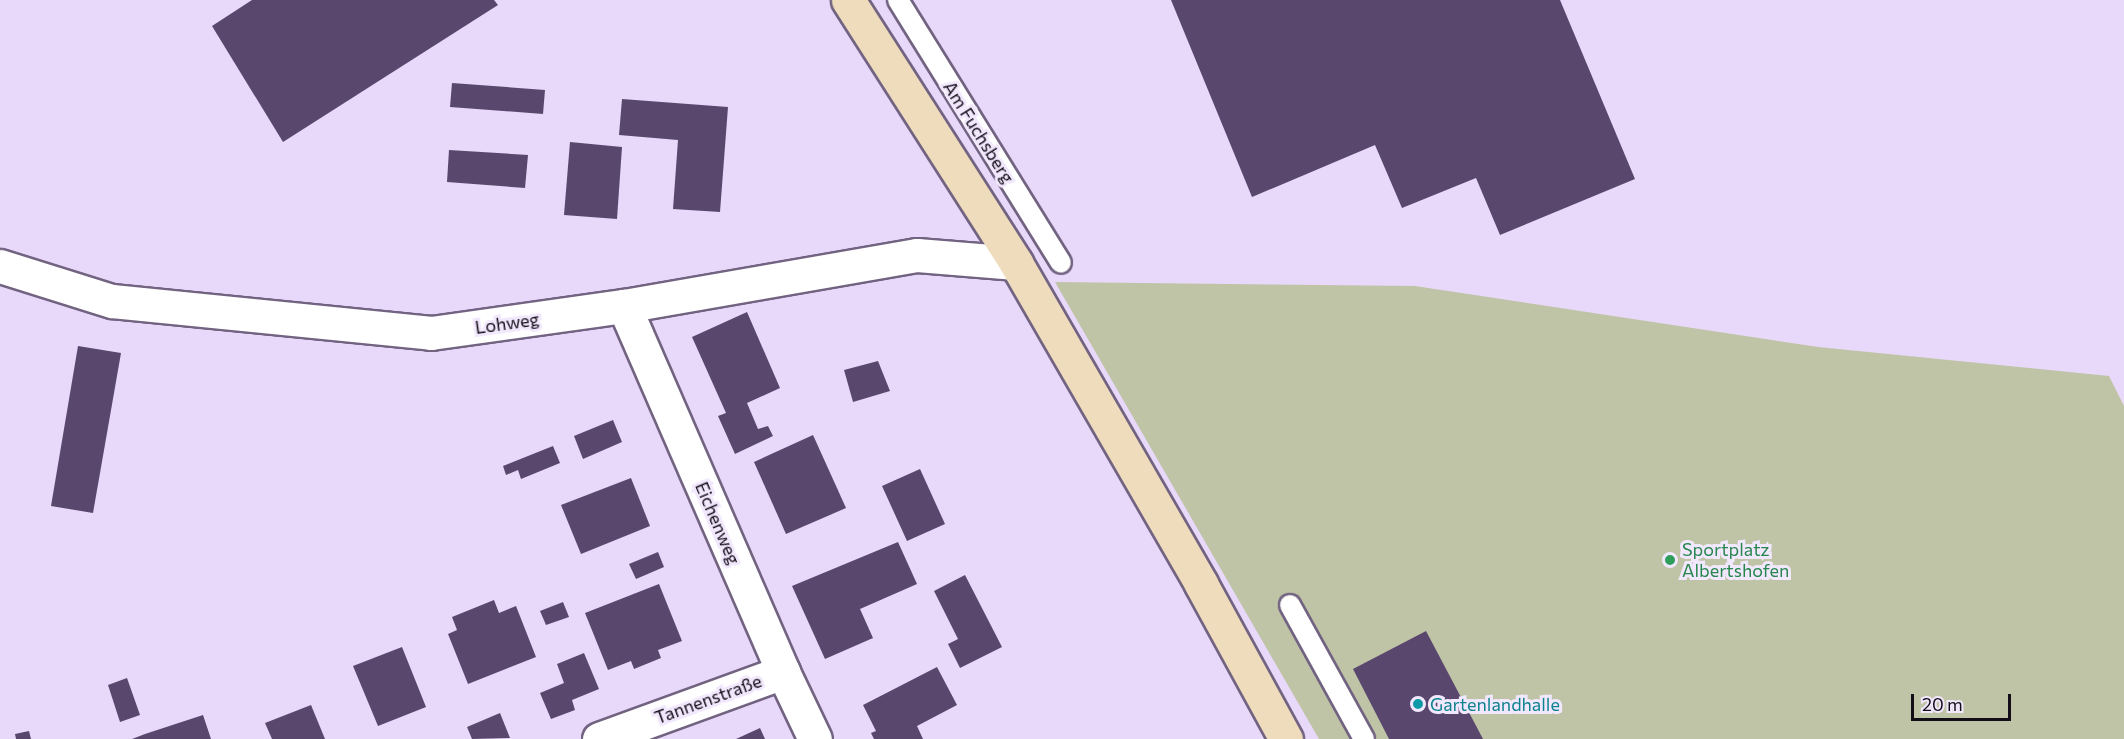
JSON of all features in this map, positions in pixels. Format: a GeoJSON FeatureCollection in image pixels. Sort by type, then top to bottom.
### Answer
{"type":"FeatureCollection","features":[{"type":"Feature","properties":{"kind":"street"},"geometry":{"type":"LineString","coordinates":[[848,0],[1016,263],[1202,584],[1286,739]]}},
{"type":"Feature","properties":{"kind":"street","name":"Lohweg"},"geometry":{"type":"LineString","coordinates":[[0,266],[112,300],[431,333],[624,306],[917,255],[1016,263]]}},
{"type":"Feature","properties":{"kind":"street","name":"Eichenweg"},"geometry":{"type":"LineString","coordinates":[[624,306],[783,672],[815,739]]}},
{"type":"Feature","properties":{"kind":"street","name":"Tannenstraße"},"geometry":{"type":"LineString","coordinates":[[599,739],[783,672]]}},
{"type":"Feature","properties":{"kind":"lane","name":"Am Fuchsberg"},"geometry":{"type":"LineString","coordinates":[[898,0],[1061,263]]}},
{"type":"Feature","properties":{"kind":"lane"},"geometry":{"type":"LineString","coordinates":[[1290,605],[1364,739]]}},
{"type":"Feature","properties":{"kind":"green space","name":"Sportplatz Albertshofen"},"geometry":{"type":"Polygon","coordinates":[[[1055,282],[1415,286],[1818,347],[2109,376],[2124,406],[2124,739],[1319,739],[1055,282]]]}},
{"type":"Feature","properties":{"kind":"building"},"geometry":{"type":"Polygon","coordinates":[[[252,0],[494,0],[498,5],[283,142],[212,26],[252,0]]]}},
{"type":"Feature","properties":{"kind":"building"},"geometry":{"type":"Polygon","coordinates":[[[1171,0],[1560,0],[1635,179],[1500,235],[1476,178],[1402,208],[1375,145],[1252,197],[1171,0]]]}},
{"type":"Feature","properties":{"kind":"building"},"geometry":{"type":"Polygon","coordinates":[[[452,83],[545,90],[543,114],[450,107],[452,83]]]}},
{"type":"Feature","properties":{"kind":"building"},"geometry":{"type":"Polygon","coordinates":[[[622,99],[728,107],[720,212],[673,209],[678,140],[619,135],[622,99]]]}},
{"type":"Feature","properties":{"kind":"building"},"geometry":{"type":"Polygon","coordinates":[[[570,142],[622,147],[617,219],[564,215],[570,142]]]}},
{"type":"Feature","properties":{"kind":"building"},"geometry":{"type":"Polygon","coordinates":[[[449,150],[528,155],[525,188],[447,182],[449,150]]]}},
{"type":"Feature","properties":{"kind":"building"},"geometry":{"type":"Polygon","coordinates":[[[747,312],[780,388],[747,403],[758,429],[768,426],[773,436],[735,454],[718,416],[726,413],[692,337],[747,312]]]}},
{"type":"Feature","properties":{"kind":"building"},"geometry":{"type":"Polygon","coordinates":[[[78,346],[121,353],[93,513],[51,506],[78,346]]]}},
{"type":"Feature","properties":{"kind":"building"},"geometry":{"type":"Polygon","coordinates":[[[878,361],[890,391],[853,402],[844,370],[878,361]]]}},
{"type":"Feature","properties":{"kind":"building"},"geometry":{"type":"Polygon","coordinates":[[[613,420],[622,442],[583,459],[574,436],[613,420]]]}},
{"type":"Feature","properties":{"kind":"building"},"geometry":{"type":"Polygon","coordinates":[[[813,435],[846,508],[786,534],[754,462],[813,435]]]}},
{"type":"Feature","properties":{"kind":"building"},"geometry":{"type":"Polygon","coordinates":[[[553,446],[560,463],[521,479],[518,470],[506,475],[503,466],[553,446]]]}},
{"type":"Feature","properties":{"kind":"building"},"geometry":{"type":"Polygon","coordinates":[[[920,469],[945,524],[907,541],[882,486],[920,469]]]}},
{"type":"Feature","properties":{"kind":"building"},"geometry":{"type":"Polygon","coordinates":[[[631,478],[650,526],[581,554],[561,505],[631,478]]]}},
{"type":"Feature","properties":{"kind":"building"},"geometry":{"type":"Polygon","coordinates":[[[898,542],[917,584],[860,609],[873,638],[825,659],[792,586],[898,542]]]}},
{"type":"Feature","properties":{"kind":"building"},"geometry":{"type":"Polygon","coordinates":[[[658,552],[664,567],[636,579],[629,564],[658,552]]]}},
{"type":"Feature","properties":{"kind":"building"},"geometry":{"type":"Polygon","coordinates":[[[965,575],[1002,647],[960,668],[948,644],[958,639],[934,591],[965,575]]]}},
{"type":"Feature","properties":{"kind":"building"},"geometry":{"type":"Polygon","coordinates":[[[659,584],[682,641],[658,650],[661,658],[634,669],[631,661],[608,670],[585,613],[659,584]]]}},
{"type":"Feature","properties":{"kind":"building"},"geometry":{"type":"Polygon","coordinates":[[[494,600],[499,613],[516,606],[536,657],[468,684],[448,634],[457,630],[452,617],[494,600]]]}},
{"type":"Feature","properties":{"kind":"building"},"geometry":{"type":"Polygon","coordinates":[[[563,602],[569,617],[546,625],[540,611],[563,602]]]}},
{"type":"Feature","properties":{"kind":"building","name":"Gartenlandhalle"},"geometry":{"type":"Polygon","coordinates":[[[1426,631],[1483,739],[1389,739],[1353,669],[1426,631]]]}},
{"type":"Feature","properties":{"kind":"building"},"geometry":{"type":"Polygon","coordinates":[[[402,647],[426,707],[378,726],[353,666],[402,647]]]}},
{"type":"Feature","properties":{"kind":"building"},"geometry":{"type":"Polygon","coordinates":[[[584,653],[599,689],[572,700],[575,710],[551,719],[540,693],[564,683],[557,664],[584,653]]]}},
{"type":"Feature","properties":{"kind":"building"},"geometry":{"type":"Polygon","coordinates":[[[937,667],[957,705],[917,726],[923,739],[874,739],[871,733],[876,731],[863,705],[937,667]]]}},
{"type":"Feature","properties":{"kind":"building"},"geometry":{"type":"Polygon","coordinates":[[[127,678],[140,715],[120,722],[108,685],[127,678]]]}},
{"type":"Feature","properties":{"kind":"building"},"geometry":{"type":"Polygon","coordinates":[[[311,705],[325,739],[272,739],[265,723],[311,705]]]}},
{"type":"Feature","properties":{"kind":"building"},"geometry":{"type":"Polygon","coordinates":[[[500,713],[510,738],[472,739],[467,727],[500,713]]]}},
{"type":"Feature","properties":{"kind":"building"},"geometry":{"type":"Polygon","coordinates":[[[203,715],[211,739],[132,739],[145,734],[203,715]]]}},
{"type":"Feature","properties":{"kind":"building"},"geometry":{"type":"Polygon","coordinates":[[[760,728],[765,739],[736,739],[760,728]]]}},
{"type":"Feature","properties":{"kind":"building"},"geometry":{"type":"Polygon","coordinates":[[[29,731],[31,739],[16,739],[15,734],[29,731]]]}},
{"type":"Feature","properties":{"kind":"place","name":"Sportplatz Albertshofen"},"geometry":{"type":"Point","coordinates":[1670,560]}},
{"type":"Feature","properties":{"kind":"place","name":"Gartenlandhalle"},"geometry":{"type":"Point","coordinates":[1418,704]}}]}
